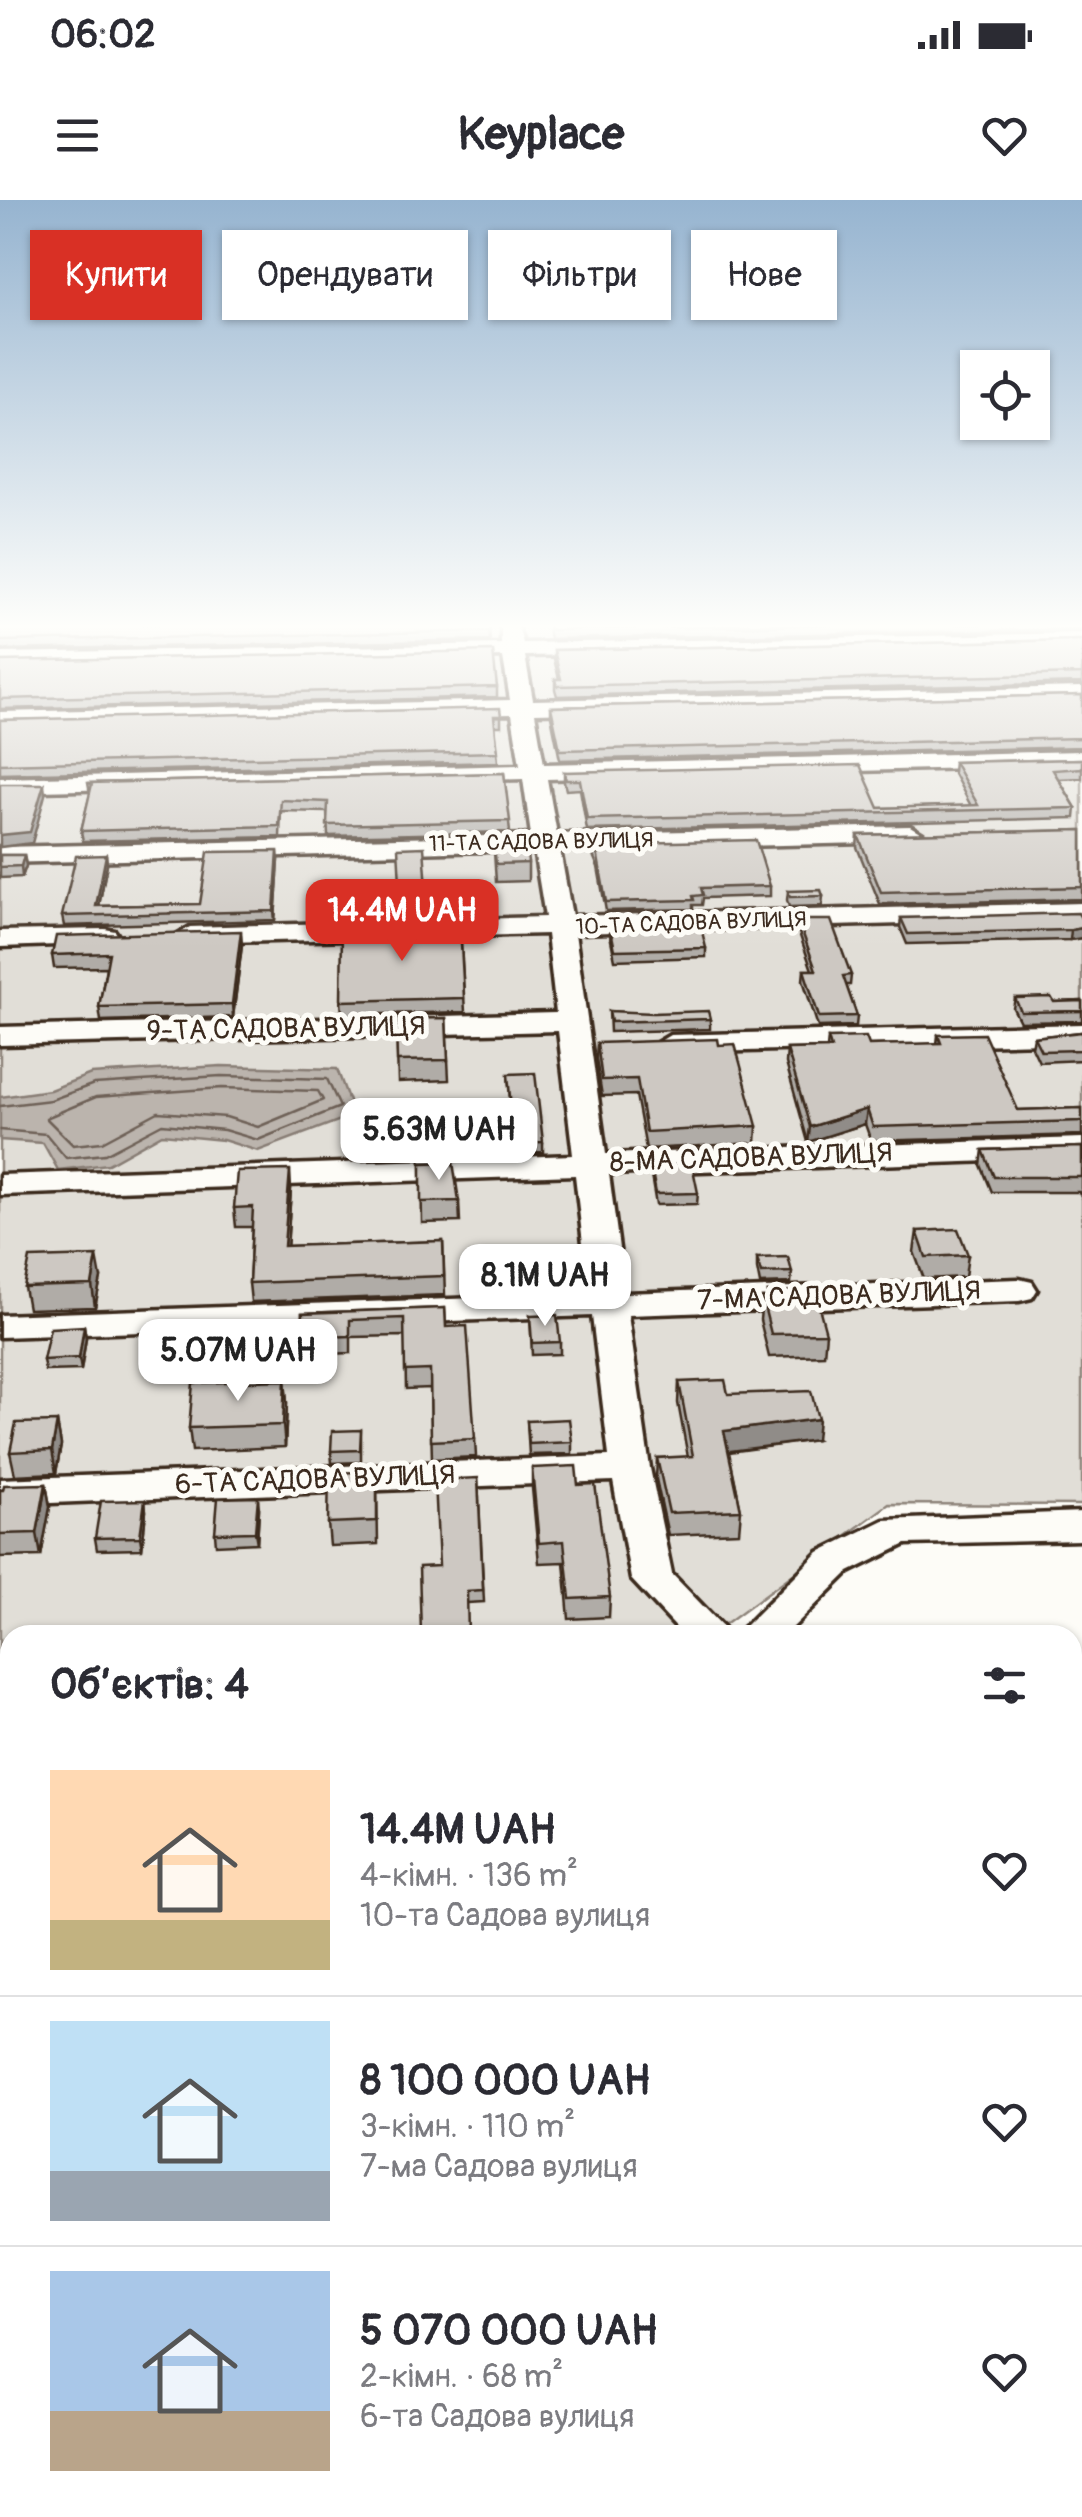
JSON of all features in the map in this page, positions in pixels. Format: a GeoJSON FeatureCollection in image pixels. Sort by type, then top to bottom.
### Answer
{"type":"FeatureCollection","features":[{"type":"Feature","properties":{"kind":"street"},"geometry":{"type":"LineString","coordinates":[[524,732],[560,927],[630,1468],[652,1579],[699,1625]]}},
{"type":"Feature","properties":{"kind":"street"},"geometry":{"type":"LineString","coordinates":[[0,785],[1082,758]]}},
{"type":"Feature","properties":{"kind":"street","name":"11-ТА САДОВА ВУЛИЦЯ"},"geometry":{"type":"LineString","coordinates":[[0,855],[942,833]]}},
{"type":"Feature","properties":{"kind":"street","name":"10-ТА САДОВА ВУЛИЦЯ"},"geometry":{"type":"LineString","coordinates":[[0,940],[1082,911]]}},
{"type":"Feature","properties":{"kind":"street","name":"9-ТА САДОВА ВУЛИЦЯ"},"geometry":{"type":"LineString","coordinates":[[0,1036],[573,1034],[624,1045],[1082,1033]]}},
{"type":"Feature","properties":{"kind":"street","name":"8-МА САДОВА ВУЛИЦЯ"},"geometry":{"type":"LineString","coordinates":[[0,1185],[1082,1148]]}},
{"type":"Feature","properties":{"kind":"street","name":"7-МА САДОВА ВУЛИЦЯ"},"geometry":{"type":"LineString","coordinates":[[0,1326],[1019,1290]]}},
{"type":"Feature","properties":{"kind":"street","name":"6-ТА САДОВА ВУЛИЦЯ"},"geometry":{"type":"LineString","coordinates":[[0,1492],[630,1468]]}},
{"type":"Feature","properties":{"kind":"street"},"geometry":{"type":"LineString","coordinates":[[768,1625],[834,1562],[900,1530],[1082,1526]]}},
{"type":"Feature","properties":{"kind":"shaded area"},"geometry":{"type":"Polygon","coordinates":[[[0,732],[1082,732],[1082,1505],[889,1504],[724,1625],[0,1625],[0,732]]]}},
{"type":"Feature","properties":{"kind":"water"},"geometry":{"type":"Polygon","coordinates":[[[221,1066],[337,1069],[354,1115],[258,1151],[223,1140],[162,1134],[108,1164],[58,1170],[43,1143],[0,1140],[0,1097],[50,1090],[91,1074],[221,1066]]]}},
{"type":"Feature","properties":{"kind":"building"},"geometry":{"type":"Polygon","coordinates":[[[0,732],[496,732],[498,752],[0,764],[0,732]]]}},
{"type":"Feature","properties":{"kind":"building"},"geometry":{"type":"Polygon","coordinates":[[[556,732],[1082,732],[1082,738],[560,750],[556,732]]]}},
{"type":"Feature","properties":{"kind":"building"},"geometry":{"type":"Polygon","coordinates":[[[1082,759],[1082,768],[1053,770],[1076,808],[587,819],[580,780],[566,780],[564,772],[860,765],[879,808],[978,805],[954,762],[1082,759]]]}},
{"type":"Feature","properties":{"kind":"building"},"geometry":{"type":"Polygon","coordinates":[[[504,773],[510,821],[327,825],[328,802],[281,800],[279,826],[81,831],[92,784],[88,783],[504,773]]]}},
{"type":"Feature","properties":{"kind":"building"},"geometry":{"type":"Polygon","coordinates":[[[0,784],[44,784],[30,832],[0,835],[0,784]]]}},
{"type":"Feature","properties":{"kind":"building"},"geometry":{"type":"Polygon","coordinates":[[[1082,830],[1082,887],[881,892],[858,835],[1082,830]]]}},
{"type":"Feature","properties":{"kind":"building"},"geometry":{"type":"Polygon","coordinates":[[[525,836],[528,863],[496,864],[493,837],[525,836]]]}},
{"type":"Feature","properties":{"kind":"building"},"geometry":{"type":"Polygon","coordinates":[[[756,840],[770,886],[701,888],[703,895],[693,896],[694,900],[606,902],[592,844],[756,840]]]}},
{"type":"Feature","properties":{"kind":"building"},"geometry":{"type":"Polygon","coordinates":[[[424,847],[428,902],[458,901],[458,906],[342,909],[342,902],[401,901],[398,848],[424,847]]]}},
{"type":"Feature","properties":{"kind":"building"},"geometry":{"type":"Polygon","coordinates":[[[278,851],[274,911],[62,916],[76,856],[106,855],[96,906],[200,904],[208,852],[278,851]]]}},
{"type":"Feature","properties":{"kind":"building"},"geometry":{"type":"Polygon","coordinates":[[[0,855],[24,855],[21,866],[0,867],[0,855]]]}},
{"type":"Feature","properties":{"kind":"building"},"geometry":{"type":"Polygon","coordinates":[[[821,890],[823,896],[790,897],[788,891],[821,890]]]}},
{"type":"Feature","properties":{"kind":"building"},"geometry":{"type":"Polygon","coordinates":[[[1078,913],[1082,928],[1071,930],[908,934],[901,918],[1078,913]]]}},
{"type":"Feature","properties":{"kind":"building"},"geometry":{"type":"Polygon","coordinates":[[[798,920],[831,920],[851,975],[843,976],[857,1016],[819,1017],[804,970],[816,970],[798,920]]]}},
{"type":"Feature","properties":{"kind":"building"},"geometry":{"type":"Polygon","coordinates":[[[700,923],[706,948],[615,950],[610,925],[700,923]]]}},
{"type":"Feature","properties":{"kind":"building"},"geometry":{"type":"Polygon","coordinates":[[[460,926],[464,998],[341,1001],[342,929],[460,926]]]}},
{"type":"Feature","properties":{"kind":"building"},"geometry":{"type":"Polygon","coordinates":[[[241,931],[232,1004],[99,1007],[109,953],[52,955],[56,936],[241,931]]]}},
{"type":"Feature","properties":{"kind":"building"},"geometry":{"type":"Polygon","coordinates":[[[1051,997],[1054,1002],[1082,1001],[1082,1011],[1021,1012],[1015,998],[1051,997]]]}},
{"type":"Feature","properties":{"kind":"building"},"geometry":{"type":"Polygon","coordinates":[[[609,1011],[708,1011],[710,1019],[611,1022],[609,1011]]]}},
{"type":"Feature","properties":{"kind":"building"},"geometry":{"type":"Polygon","coordinates":[[[446,1018],[448,1060],[397,1061],[396,1019],[446,1018]]]}},
{"type":"Feature","properties":{"kind":"building"},"geometry":{"type":"Polygon","coordinates":[[[1082,1032],[1082,1050],[1041,1051],[1034,1037],[1082,1032]]]}},
{"type":"Feature","properties":{"kind":"building"},"geometry":{"type":"Polygon","coordinates":[[[984,1034],[1018,1110],[1082,1108],[1082,1121],[873,1127],[867,1109],[810,1127],[787,1049],[831,1048],[828,1038],[866,1037],[869,1045],[941,1043],[938,1035],[984,1034]]]}},
{"type":"Feature","properties":{"kind":"building"},"geometry":{"type":"Polygon","coordinates":[[[718,1039],[719,1045],[735,1044],[757,1126],[646,1132],[637,1079],[602,1080],[597,1043],[718,1039]]]}},
{"type":"Feature","properties":{"kind":"building"},"geometry":{"type":"Polygon","coordinates":[[[535,1073],[543,1142],[514,1143],[508,1074],[535,1073]]]}},
{"type":"Feature","properties":{"kind":"building"},"geometry":{"type":"Polygon","coordinates":[[[452,1127],[452,1145],[421,1146],[420,1128],[452,1127]]]}},
{"type":"Feature","properties":{"kind":"building"},"geometry":{"type":"Polygon","coordinates":[[[1082,1147],[1082,1177],[994,1177],[983,1150],[1082,1147]]]}},
{"type":"Feature","properties":{"kind":"building"},"geometry":{"type":"Polygon","coordinates":[[[453,1162],[459,1201],[421,1202],[421,1163],[453,1162]]]}},
{"type":"Feature","properties":{"kind":"building"},"geometry":{"type":"Polygon","coordinates":[[[692,1164],[698,1193],[656,1194],[651,1166],[692,1164]]]}},
{"type":"Feature","properties":{"kind":"building"},"geometry":{"type":"Polygon","coordinates":[[[290,1170],[284,1246],[443,1241],[444,1276],[249,1283],[253,1207],[234,1208],[237,1171],[290,1170]]]}},
{"type":"Feature","properties":{"kind":"building"},"geometry":{"type":"Polygon","coordinates":[[[958,1229],[968,1255],[926,1257],[917,1231],[958,1229]]]}},
{"type":"Feature","properties":{"kind":"building"},"geometry":{"type":"Polygon","coordinates":[[[97,1256],[92,1285],[24,1287],[30,1258],[97,1256]]]}},
{"type":"Feature","properties":{"kind":"building"},"geometry":{"type":"Polygon","coordinates":[[[788,1257],[792,1272],[761,1273],[757,1258],[788,1257]]]}},
{"type":"Feature","properties":{"kind":"building"},"geometry":{"type":"Polygon","coordinates":[[[800,1291],[802,1296],[816,1296],[826,1333],[771,1334],[762,1298],[770,1298],[768,1292],[800,1291]]]}},
{"type":"Feature","properties":{"kind":"building"},"geometry":{"type":"Polygon","coordinates":[[[445,1308],[446,1327],[467,1326],[475,1439],[431,1441],[430,1370],[405,1371],[404,1318],[350,1320],[350,1336],[301,1338],[302,1313],[445,1308]]]}},
{"type":"Feature","properties":{"kind":"building"},"geometry":{"type":"Polygon","coordinates":[[[557,1315],[560,1342],[532,1343],[530,1316],[557,1315]]]}},
{"type":"Feature","properties":{"kind":"building"},"geometry":{"type":"Polygon","coordinates":[[[84,1326],[79,1358],[43,1360],[50,1328],[84,1326]]]}},
{"type":"Feature","properties":{"kind":"building"},"geometry":{"type":"Polygon","coordinates":[[[285,1380],[283,1425],[189,1428],[193,1383],[285,1380]]]}},
{"type":"Feature","properties":{"kind":"building"},"geometry":{"type":"Polygon","coordinates":[[[725,1380],[728,1394],[811,1391],[818,1419],[724,1431],[741,1510],[669,1513],[657,1458],[693,1456],[679,1382],[725,1380]]]}},
{"type":"Feature","properties":{"kind":"building"},"geometry":{"type":"Polygon","coordinates":[[[569,1419],[572,1442],[529,1444],[527,1421],[569,1419]]]}},
{"type":"Feature","properties":{"kind":"building"},"geometry":{"type":"Polygon","coordinates":[[[57,1422],[52,1450],[10,1452],[16,1423],[57,1422]]]}},
{"type":"Feature","properties":{"kind":"building"},"geometry":{"type":"Polygon","coordinates":[[[361,1430],[360,1450],[331,1451],[332,1431],[361,1430]]]}},
{"type":"Feature","properties":{"kind":"building"},"geometry":{"type":"Polygon","coordinates":[[[576,1466],[578,1485],[595,1484],[610,1597],[570,1599],[564,1541],[539,1543],[532,1468],[576,1466]]]}},
{"type":"Feature","properties":{"kind":"building"},"geometry":{"type":"Polygon","coordinates":[[[359,1472],[358,1483],[377,1482],[377,1521],[328,1523],[329,1473],[359,1472]]]}},
{"type":"Feature","properties":{"kind":"building"},"geometry":{"type":"Polygon","coordinates":[[[478,1478],[483,1590],[467,1591],[468,1625],[421,1625],[419,1567],[439,1566],[435,1480],[478,1478]]]}},
{"type":"Feature","properties":{"kind":"building"},"geometry":{"type":"Polygon","coordinates":[[[46,1484],[37,1533],[0,1534],[0,1490],[4,1485],[46,1484]]]}},
{"type":"Feature","properties":{"kind":"building"},"geometry":{"type":"Polygon","coordinates":[[[258,1497],[255,1532],[215,1533],[218,1498],[258,1497]]]}},
{"type":"Feature","properties":{"kind":"building"},"geometry":{"type":"Polygon","coordinates":[[[145,1500],[140,1537],[95,1538],[101,1501],[145,1500]]]}}]}
